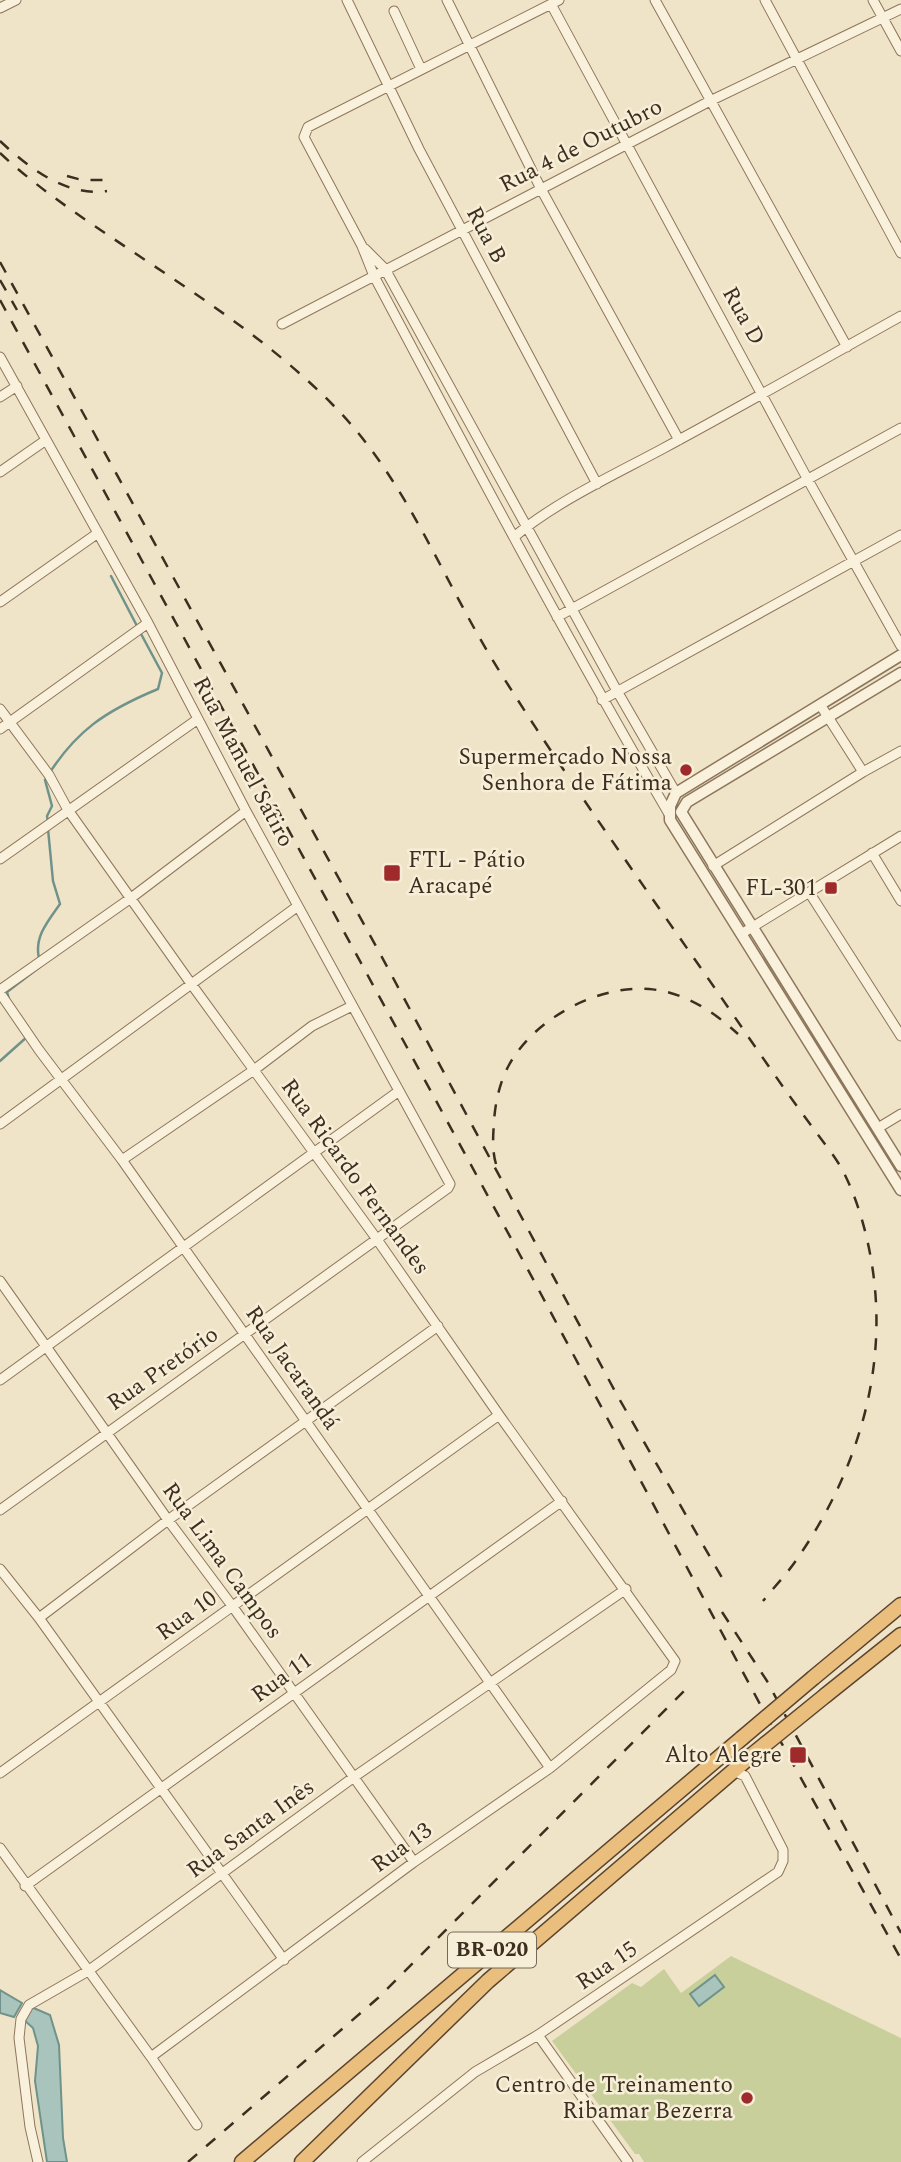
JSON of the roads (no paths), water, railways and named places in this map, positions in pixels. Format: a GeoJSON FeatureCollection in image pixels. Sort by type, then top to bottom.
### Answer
{"type":"FeatureCollection","features":[{"type":"Feature","properties":{"kind":"highway","name":"BR-020"},"geometry":{"type":"LineString","coordinates":[[242,2162],[901,1605]]}},
{"type":"Feature","properties":{"kind":"highway","name":"BR-020"},"geometry":{"type":"LineString","coordinates":[[302,2162],[488,1981],[752,1755],[901,1635]]}},
{"type":"Feature","properties":{"kind":"street"},"geometry":{"type":"LineString","coordinates":[[0,8],[16,0]]}},
{"type":"Feature","properties":{"kind":"street","name":"Rua B"},"geometry":{"type":"LineString","coordinates":[[347,0],[390,84],[419,149],[597,484]]}},
{"type":"Feature","properties":{"kind":"street"},"geometry":{"type":"LineString","coordinates":[[447,0],[541,188],[679,440]]}},
{"type":"Feature","properties":{"kind":"street"},"geometry":{"type":"LineString","coordinates":[[655,0],[847,347]]}},
{"type":"Feature","properties":{"kind":"street"},"geometry":{"type":"LineString","coordinates":[[765,0],[901,253]]}},
{"type":"Feature","properties":{"kind":"street"},"geometry":{"type":"LineString","coordinates":[[873,0],[901,51]]}},
{"type":"Feature","properties":{"kind":"street"},"geometry":{"type":"LineString","coordinates":[[555,2],[308,127],[304,134],[362,246],[374,276],[513,537],[602,700],[669,814]]}},
{"type":"Feature","properties":{"kind":"street","name":"Rua D"},"geometry":{"type":"LineString","coordinates":[[555,2],[627,144],[808,480],[901,646]]}},
{"type":"Feature","properties":{"kind":"street","name":"Rua 4 de Outubro"},"geometry":{"type":"LineString","coordinates":[[282,324],[710,101],[901,9]]}},
{"type":"Feature","properties":{"kind":"street"},"geometry":{"type":"LineString","coordinates":[[394,11],[421,69]]}},
{"type":"Feature","properties":{"kind":"street"},"geometry":{"type":"LineString","coordinates":[[362,246],[385,269],[676,793]]}},
{"type":"Feature","properties":{"kind":"street"},"geometry":{"type":"LineString","coordinates":[[513,537],[526,526],[597,484],[764,395],[901,316]]}},
{"type":"Feature","properties":{"kind":"street","name":"Rua Manuel Sátiro"},"geometry":{"type":"LineString","coordinates":[[0,357],[148,623],[246,811],[450,1186]]}},
{"type":"Feature","properties":{"kind":"street"},"geometry":{"type":"LineString","coordinates":[[0,397],[17,386]]}},
{"type":"Feature","properties":{"kind":"street"},"geometry":{"type":"LineString","coordinates":[[437,395],[450,388]]}},
{"type":"Feature","properties":{"kind":"street"},"geometry":{"type":"LineString","coordinates":[[557,617],[901,428]]}},
{"type":"Feature","properties":{"kind":"street"},"geometry":{"type":"LineString","coordinates":[[0,472],[46,440]]}},
{"type":"Feature","properties":{"kind":"street"},"geometry":{"type":"LineString","coordinates":[[0,601],[98,533]]}},
{"type":"Feature","properties":{"kind":"street"},"geometry":{"type":"LineString","coordinates":[[602,700],[901,535]]}},
{"type":"Feature","properties":{"kind":"street"},"geometry":{"type":"LineString","coordinates":[[0,729],[148,623]]}},
{"type":"Feature","properties":{"kind":"street"},"geometry":{"type":"LineString","coordinates":[[898,1170],[813,1051],[670,820],[669,814],[676,793],[901,655]]}},
{"type":"Feature","properties":{"kind":"street"},"geometry":{"type":"LineString","coordinates":[[901,673],[687,802],[681,813],[878,1128],[898,1170],[901,1190]]}},
{"type":"Feature","properties":{"kind":"street"},"geometry":{"type":"LineString","coordinates":[[821,706],[863,772]]}},
{"type":"Feature","properties":{"kind":"street","name":"Rua Ricardo Fernandes"},"geometry":{"type":"LineString","coordinates":[[0,709],[192,985],[626,1589],[676,1661],[674,1667]]}},
{"type":"Feature","properties":{"kind":"street"},"geometry":{"type":"LineString","coordinates":[[0,859],[198,719]]}},
{"type":"Feature","properties":{"kind":"street"},"geometry":{"type":"LineString","coordinates":[[620,730],[635,722]]}},
{"type":"Feature","properties":{"kind":"street"},"geometry":{"type":"LineString","coordinates":[[632,750],[646,742]]}},
{"type":"Feature","properties":{"kind":"street"},"geometry":{"type":"LineString","coordinates":[[713,866],[901,751]]}},
{"type":"Feature","properties":{"kind":"street"},"geometry":{"type":"LineString","coordinates":[[0,992],[246,811]]}},
{"type":"Feature","properties":{"kind":"street"},"geometry":{"type":"LineString","coordinates":[[741,934],[901,836]]}},
{"type":"Feature","properties":{"kind":"street"},"geometry":{"type":"LineString","coordinates":[[872,853],[901,901]]}},
{"type":"Feature","properties":{"kind":"street"},"geometry":{"type":"LineString","coordinates":[[809,892],[901,1036]]}},
{"type":"Feature","properties":{"kind":"street"},"geometry":{"type":"LineString","coordinates":[[0,1124],[298,906]]}},
{"type":"Feature","properties":{"kind":"street","name":"Rua Jacarandá"},"geometry":{"type":"LineString","coordinates":[[0,992],[61,1080],[122,1160],[550,1768]]}},
{"type":"Feature","properties":{"kind":"street"},"geometry":{"type":"LineString","coordinates":[[122,1160],[254,1070],[312,1026],[352,1006]]}},
{"type":"Feature","properties":{"kind":"street"},"geometry":{"type":"LineString","coordinates":[[801,1032],[813,1024]]}},
{"type":"Feature","properties":{"kind":"street"},"geometry":{"type":"LineString","coordinates":[[813,1051],[825,1043]]}},
{"type":"Feature","properties":{"kind":"street"},"geometry":{"type":"LineString","coordinates":[[0,1380],[399,1091]]}},
{"type":"Feature","properties":{"kind":"street"},"geometry":{"type":"LineString","coordinates":[[878,1128],[901,1114]]}},
{"type":"Feature","properties":{"kind":"street","name":"Rua Pretório"},"geometry":{"type":"LineString","coordinates":[[0,1510],[450,1186]]}},
{"type":"Feature","properties":{"kind":"street","name":"Rua Lima Campos"},"geometry":{"type":"LineString","coordinates":[[0,1281],[414,1862]]}},
{"type":"Feature","properties":{"kind":"street"},"geometry":{"type":"LineString","coordinates":[[38,1619],[168,1520],[438,1326]]}},
{"type":"Feature","properties":{"kind":"street","name":"Rua 10"},"geometry":{"type":"LineString","coordinates":[[0,1773],[499,1415]]}},
{"type":"Feature","properties":{"kind":"street","name":"Rua 11"},"geometry":{"type":"LineString","coordinates":[[25,1885],[562,1501]]}},
{"type":"Feature","properties":{"kind":"street"},"geometry":{"type":"LineString","coordinates":[[0,1569],[162,1788],[221,1875],[284,1960]]}},
{"type":"Feature","properties":{"kind":"street","name":"Rua Santa Inês"},"geometry":{"type":"LineString","coordinates":[[38,2162],[30,2127],[19,2038],[20,2023],[29,2005],[88,1971],[354,1777],[626,1589]]}},
{"type":"Feature","properties":{"kind":"street","name":"Rua 13"},"geometry":{"type":"LineString","coordinates":[[151,2057],[414,1862],[550,1768],[674,1667]]}},
{"type":"Feature","properties":{"kind":"street","name":"Rua 15"},"geometry":{"type":"LineString","coordinates":[[362,2162],[475,2072],[538,2035],[778,1872],[783,1861],[783,1850],[745,1776],[733,1771]]}},
{"type":"Feature","properties":{"kind":"street"},"geometry":{"type":"LineString","coordinates":[[0,1848],[197,2125]]}},
{"type":"Feature","properties":{"kind":"street"},"geometry":{"type":"LineString","coordinates":[[538,2035],[628,2162]]}},
{"type":"Feature","properties":{"kind":"water"},"geometry":{"type":"Polygon","coordinates":[[[715,1975],[724,1987],[699,2006],[690,1994],[715,1975]]]}},
{"type":"Feature","properties":{"kind":"water"},"geometry":{"type":"Polygon","coordinates":[[[0,1990],[22,2003],[14,2017],[0,2013],[0,1990]]]}},
{"type":"Feature","properties":{"kind":"water"},"geometry":{"type":"Polygon","coordinates":[[[29,2006],[50,2015],[59,2045],[63,2138],[67,2162],[47,2162],[35,2081],[38,2046],[33,2028],[23,2019],[29,2006]]]}},
{"type":"Feature","properties":{"kind":"waterway"},"geometry":{"type":"LineString","coordinates":[[111,576],[137,626]]}},
{"type":"Feature","properties":{"kind":"waterway"},"geometry":{"type":"LineString","coordinates":[[48,822],[47,816],[52,806],[45,780],[68,748],[93,724],[158,689],[162,673],[140,632]]}},
{"type":"Feature","properties":{"kind":"waterway"},"geometry":{"type":"LineString","coordinates":[[39,958],[40,936],[60,904],[53,881],[48,829]]}},
{"type":"Feature","properties":{"kind":"waterway"},"geometry":{"type":"LineString","coordinates":[[9,999],[7,992],[41,964]]}},
{"type":"Feature","properties":{"kind":"waterway"},"geometry":{"type":"LineString","coordinates":[[0,1061],[28,1036]]}},
{"type":"Feature","properties":{"kind":"railway"},"geometry":{"type":"LineString","coordinates":[[0,141],[23,161],[63,185],[77,190],[107,191]]}},
{"type":"Feature","properties":{"kind":"railway"},"geometry":{"type":"LineString","coordinates":[[0,153],[66,206],[253,335],[307,380],[359,434],[404,498],[480,638],[529,718],[844,1173],[860,1215],[871,1259],[876,1299],[872,1378],[864,1416],[837,1490],[797,1559],[763,1601]]}},
{"type":"Feature","properties":{"kind":"railway"},"geometry":{"type":"LineString","coordinates":[[67,176],[82,180],[103,180]]}},
{"type":"Feature","properties":{"kind":"railway"},"geometry":{"type":"LineString","coordinates":[[0,262],[377,948],[617,1395],[725,1583]]}},
{"type":"Feature","properties":{"kind":"railway"},"geometry":{"type":"LineString","coordinates":[[0,280],[17,310]]}},
{"type":"Feature","properties":{"kind":"railway"},"geometry":{"type":"LineString","coordinates":[[0,300],[526,1266],[761,1706],[901,1959]]}},
{"type":"Feature","properties":{"kind":"railway"},"geometry":{"type":"LineString","coordinates":[[496,1164],[493,1143],[495,1115],[498,1092],[506,1071],[520,1048],[534,1033],[569,1008],[609,993],[649,989],[686,998],[738,1034]]}},
{"type":"Feature","properties":{"kind":"railway"},"geometry":{"type":"LineString","coordinates":[[722,1612],[767,1681],[901,1933]]}},
{"type":"Feature","properties":{"kind":"railway"},"geometry":{"type":"LineString","coordinates":[[188,2162],[378,1998],[691,1684]]}},
{"type":"Feature","properties":{"kind":"place","name":"Supermercado Nossa Senhora de Fátima"},"geometry":{"type":"Point","coordinates":[686,770]}},
{"type":"Feature","properties":{"kind":"place","name":"FTL - Pátio Aracapé"},"geometry":{"type":"Point","coordinates":[392,873]}},
{"type":"Feature","properties":{"kind":"place","name":"FL-301"},"geometry":{"type":"Point","coordinates":[831,888]}},
{"type":"Feature","properties":{"kind":"place","name":"Alto Alegre"},"geometry":{"type":"Point","coordinates":[798,1755]}},
{"type":"Feature","properties":{"kind":"place","name":"Centro de Treinamento Ribamar Bezerra"},"geometry":{"type":"Point","coordinates":[747,2098]}}]}
